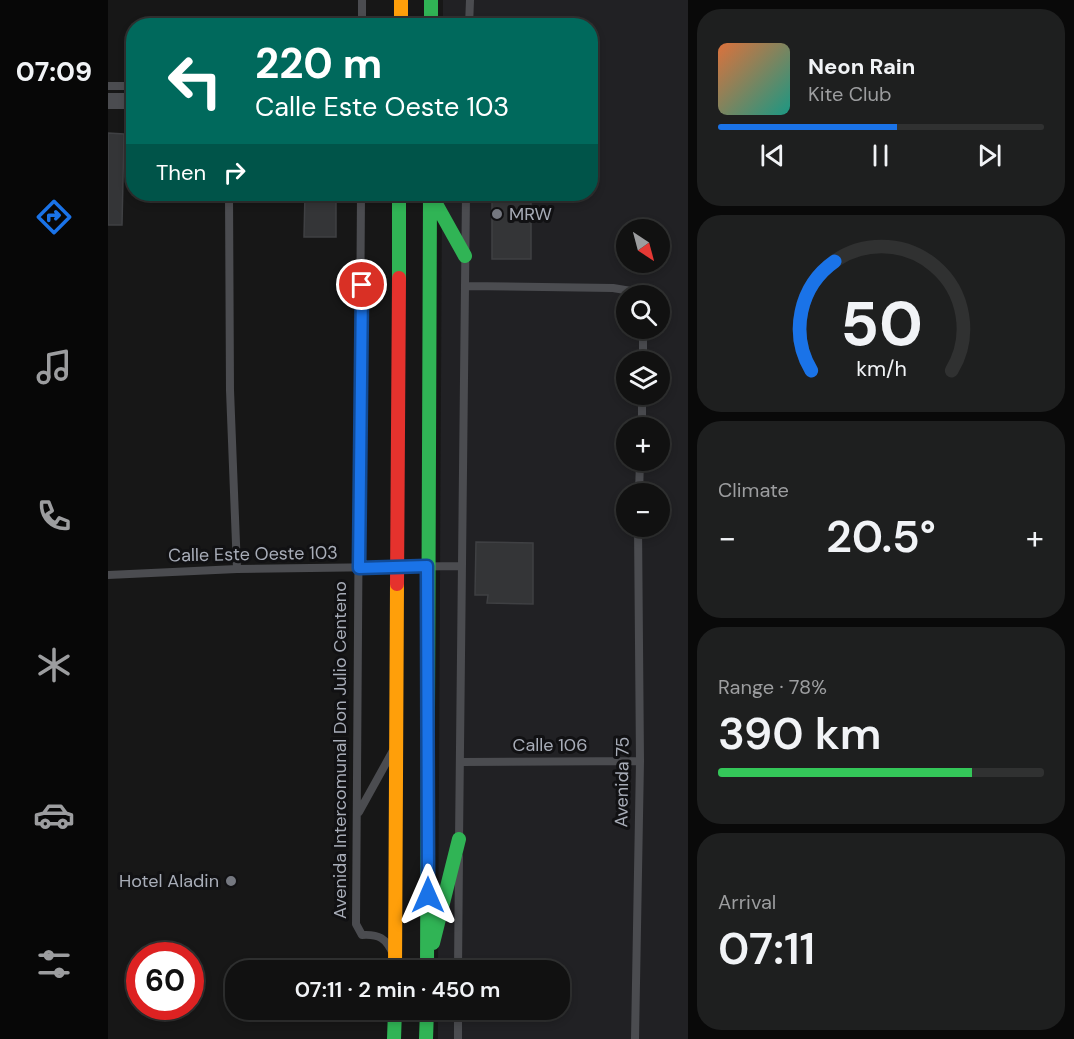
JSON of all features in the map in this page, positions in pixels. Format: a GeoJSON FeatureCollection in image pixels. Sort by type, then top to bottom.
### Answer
{"type":"FeatureCollection","features":[{"type":"Feature","properties":{"kind":"main road"},"geometry":{"type":"LineString","coordinates":[[401,0],[401,18]]}},
{"type":"Feature","properties":{"kind":"main road"},"geometry":{"type":"LineString","coordinates":[[431,0],[431,18]]}},
{"type":"Feature","properties":{"kind":"main road","name":"Avenida Intercomunal Don Julio Centeno"},"geometry":{"type":"LineString","coordinates":[[395,960],[399,567],[399,201]]}},
{"type":"Feature","properties":{"kind":"main road"},"geometry":{"type":"LineString","coordinates":[[427,960],[430,201]]}},
{"type":"Feature","properties":{"kind":"main road"},"geometry":{"type":"LineString","coordinates":[[434,201],[465,256]]}},
{"type":"Feature","properties":{"kind":"main road"},"geometry":{"type":"LineString","coordinates":[[429,960],[459,839]]}},
{"type":"Feature","properties":{"kind":"main road"},"geometry":{"type":"LineString","coordinates":[[394,1039],[395,1020]]}},
{"type":"Feature","properties":{"kind":"main road"},"geometry":{"type":"LineString","coordinates":[[426,1039],[427,1020]]}},
{"type":"Feature","properties":{"kind":"street"},"geometry":{"type":"LineString","coordinates":[[362,0],[362,18]]}},
{"type":"Feature","properties":{"kind":"street"},"geometry":{"type":"LineString","coordinates":[[469,18],[470,0]]}},
{"type":"Feature","properties":{"kind":"street"},"geometry":{"type":"LineString","coordinates":[[108,86],[126,86]]}},
{"type":"Feature","properties":{"kind":"street"},"geometry":{"type":"LineString","coordinates":[[108,97],[126,97]]}},
{"type":"Feature","properties":{"kind":"street"},"geometry":{"type":"LineString","coordinates":[[108,105],[126,105]]}},
{"type":"Feature","properties":{"kind":"street"},"geometry":{"type":"LineString","coordinates":[[229,201],[230,390],[237,570]]}},
{"type":"Feature","properties":{"kind":"street","name":"Avenida Intercomunal Don Julio Centeno"},"geometry":{"type":"LineString","coordinates":[[361,201],[357,930],[362,935],[375,934],[383,938],[393,960]]}},
{"type":"Feature","properties":{"kind":"street"},"geometry":{"type":"LineString","coordinates":[[458,960],[466,201]]}},
{"type":"Feature","properties":{"kind":"street"},"geometry":{"type":"LineString","coordinates":[[465,286],[616,288]]}},
{"type":"Feature","properties":{"kind":"street","name":"Avenida 75"},"geometry":{"type":"LineString","coordinates":[[635,1039],[640,761],[638,537]]}},
{"type":"Feature","properties":{"kind":"street","name":"Calle Este Oeste 103"},"geometry":{"type":"LineString","coordinates":[[108,575],[461,566]]}},
{"type":"Feature","properties":{"kind":"street"},"geometry":{"type":"LineString","coordinates":[[358,815],[397,742]]}},
{"type":"Feature","properties":{"kind":"street","name":"Calle 106"},"geometry":{"type":"LineString","coordinates":[[461,762],[640,761]]}},
{"type":"Feature","properties":{"kind":"street"},"geometry":{"type":"LineString","coordinates":[[458,1020],[458,1039]]}},
{"type":"Feature","properties":{"kind":"shaded area"},"geometry":{"type":"Polygon","coordinates":[[[443,0],[688,0],[688,1039],[438,1039],[438,1020],[570,1020],[570,960],[438,960],[442,201],[598,201],[598,18],[443,18],[443,0]]]}},
{"type":"Feature","properties":{"kind":"building"},"geometry":{"type":"Polygon","coordinates":[[[108,133],[124,134],[122,225],[108,225],[108,133]]]}},
{"type":"Feature","properties":{"kind":"building"},"geometry":{"type":"Polygon","coordinates":[[[305,201],[336,201],[336,237],[304,237],[305,201]]]}},
{"type":"Feature","properties":{"kind":"building"},"geometry":{"type":"Polygon","coordinates":[[[492,201],[531,201],[531,259],[492,259],[492,201]]]}},
{"type":"Feature","properties":{"kind":"building"},"geometry":{"type":"Polygon","coordinates":[[[476,542],[533,543],[533,604],[487,603],[488,595],[475,595],[476,542]]]}},
{"type":"Feature","properties":{"kind":"traffic: fast"},"geometry":{"type":"LineString","coordinates":[[431,0],[431,18]]}},
{"type":"Feature","properties":{"kind":"traffic: fast"},"geometry":{"type":"LineString","coordinates":[[399,201],[399,278]]}},
{"type":"Feature","properties":{"kind":"traffic: fast"},"geometry":{"type":"LineString","coordinates":[[427,960],[430,201]]}},
{"type":"Feature","properties":{"kind":"traffic: fast"},"geometry":{"type":"LineString","coordinates":[[434,201],[465,256]]}},
{"type":"Feature","properties":{"kind":"traffic: fast"},"geometry":{"type":"LineString","coordinates":[[433,943],[459,839]]}},
{"type":"Feature","properties":{"kind":"traffic: fast"},"geometry":{"type":"LineString","coordinates":[[394,1039],[395,1020]]}},
{"type":"Feature","properties":{"kind":"traffic: fast"},"geometry":{"type":"LineString","coordinates":[[426,1039],[427,1020]]}},
{"type":"Feature","properties":{"kind":"traffic: slow"},"geometry":{"type":"LineString","coordinates":[[401,0],[401,18]]}},
{"type":"Feature","properties":{"kind":"traffic: slow"},"geometry":{"type":"LineString","coordinates":[[395,960],[397,584]]}},
{"type":"Feature","properties":{"kind":"traffic: jam"},"geometry":{"type":"LineString","coordinates":[[397,584],[399,278]]}},
{"type":"Feature","properties":{"kind":"place","name":"MRW"},"geometry":{"type":"Point","coordinates":[497,214]}},
{"type":"Feature","properties":{"kind":"place","name":"Hotel Aladin"},"geometry":{"type":"Point","coordinates":[231,881]}},
{"type":"Feature","properties":{"kind":"route"},"geometry":{"type":"LineString","coordinates":[[362,285],[359,568],[427,566],[428,895]]}}]}
